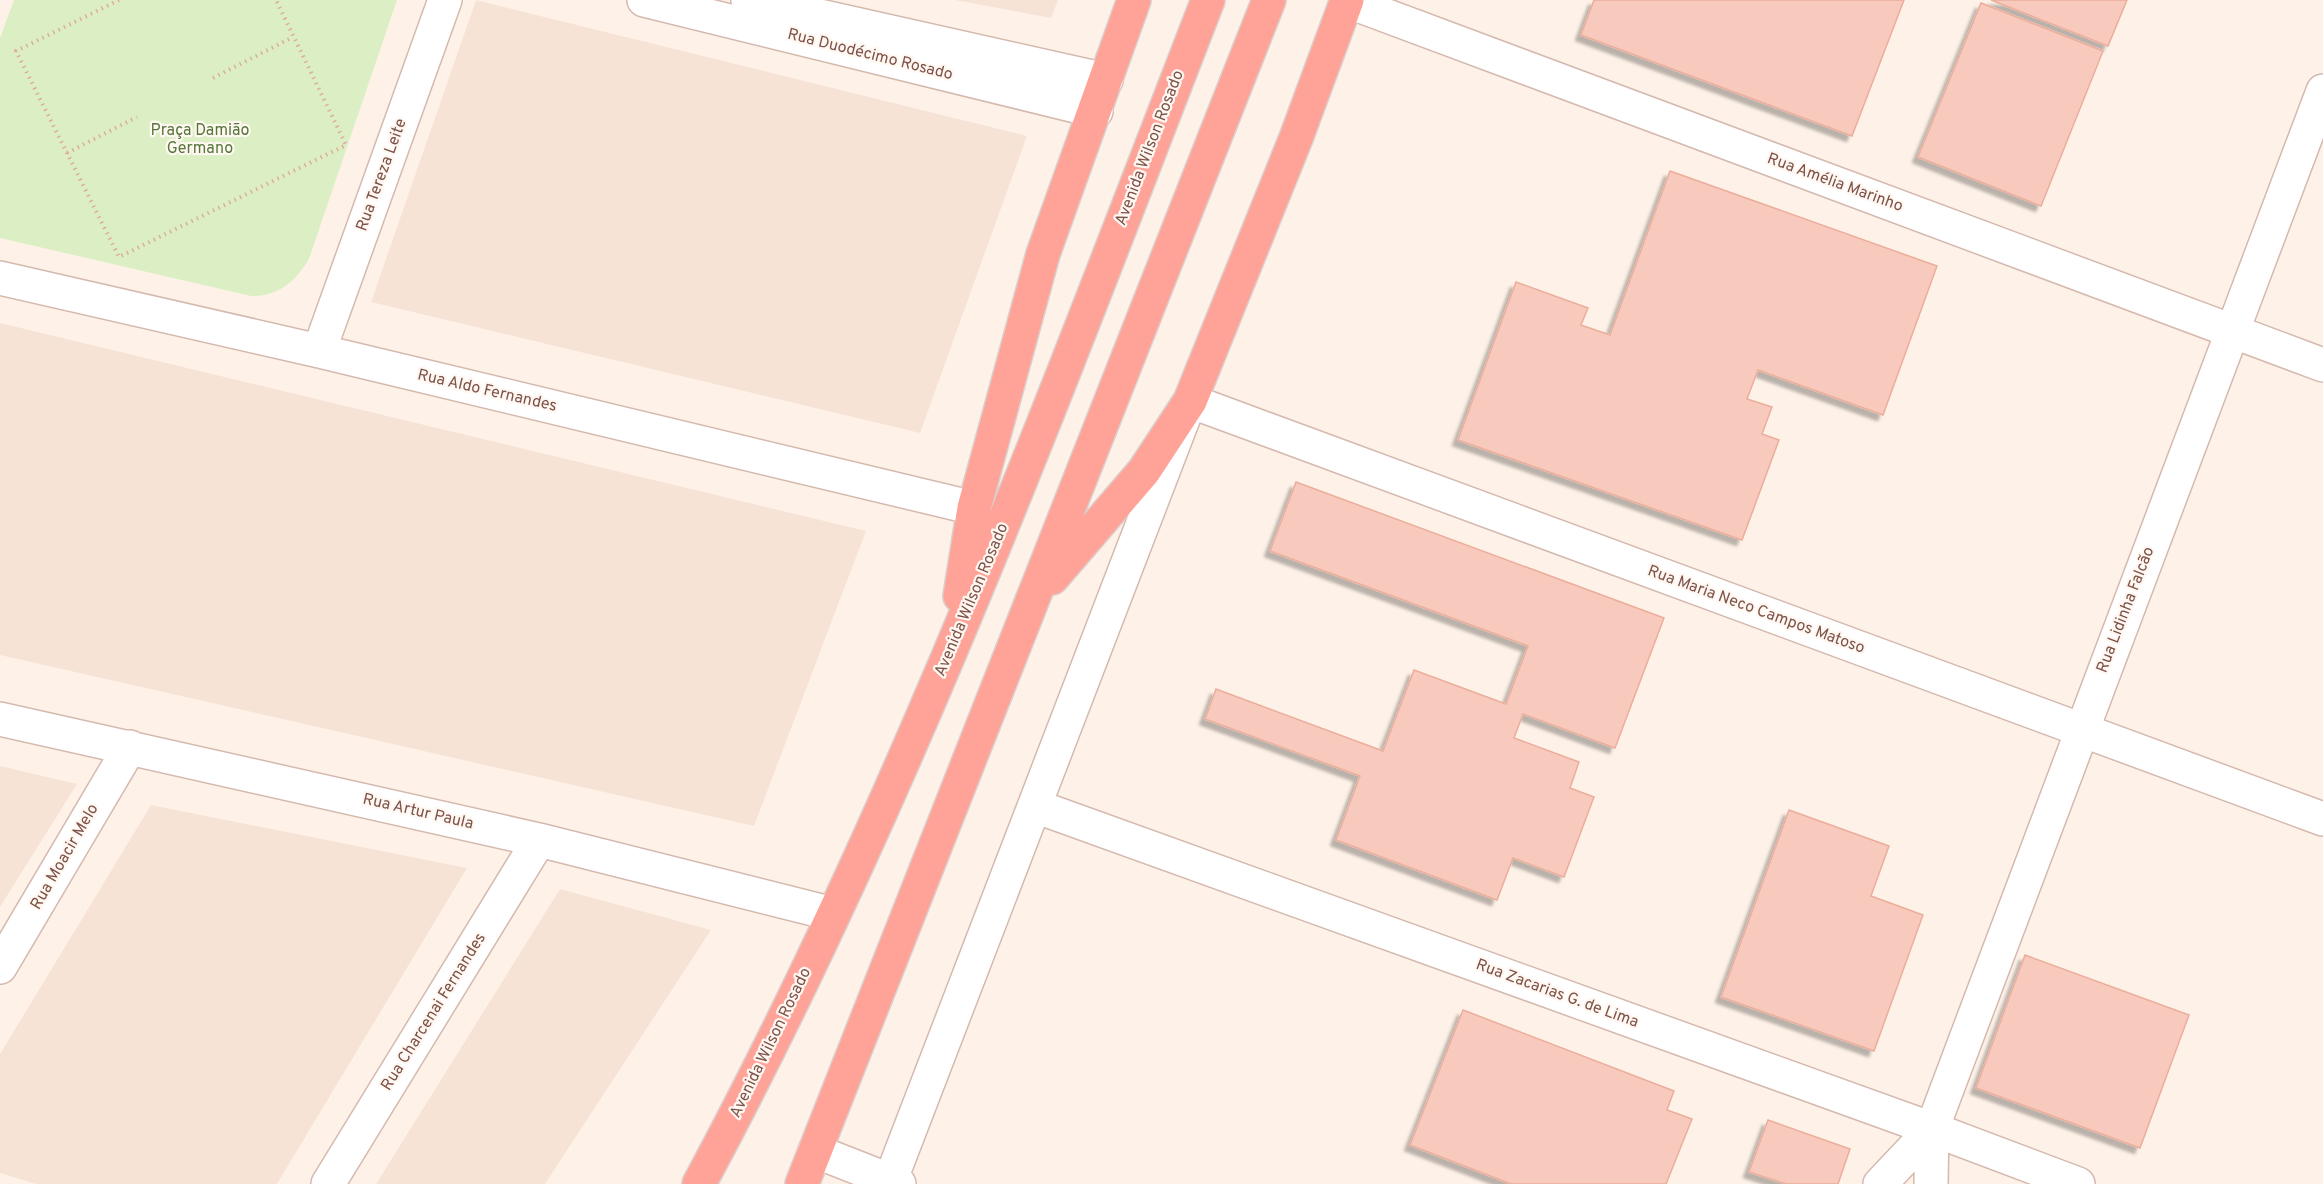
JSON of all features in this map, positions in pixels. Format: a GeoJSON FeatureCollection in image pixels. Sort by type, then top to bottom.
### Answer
{"type":"FeatureCollection","features":[{"type":"Feature","properties":{"kind":"highway"},"geometry":{"type":"LineString","coordinates":[[952,650],[974,508],[1043,254],[1134,0]]}},
{"type":"Feature","properties":{"kind":"highway","name":"Avenida Wilson Rosado"},"geometry":{"type":"LineString","coordinates":[[699,1184],[751,1088],[833,914],[952,650],[1020,486],[1208,0]]}},
{"type":"Feature","properties":{"kind":"highway"},"geometry":{"type":"LineString","coordinates":[[802,1184],[1071,507],[1269,0]]}},
{"type":"Feature","properties":{"kind":"highway"},"geometry":{"type":"LineString","coordinates":[[1035,598],[1144,471],[1190,401],[1296,138],[1347,0]]}},
{"type":"Feature","properties":{"kind":"street","name":"Rua Tereza Leite"},"geometry":{"type":"LineString","coordinates":[[319,351],[445,0]]}},
{"type":"Feature","properties":{"kind":"street","name":"Rua Duodécimo Rosado"},"geometry":{"type":"LineString","coordinates":[[644,0],[863,26],[1096,111]]}},
{"type":"Feature","properties":{"kind":"street","name":"Rua Duodécimo Rosado"},"geometry":{"type":"LineString","coordinates":[[748,0],[1106,80]]}},
{"type":"Feature","properties":{"kind":"street","name":"Rua Amélia Marinho"},"geometry":{"type":"LineString","coordinates":[[1347,0],[2323,365]]}},
{"type":"Feature","properties":{"kind":"street","name":"Rua Lidinha Falcão"},"geometry":{"type":"LineString","coordinates":[[1931,1184],[1932,1129],[2080,729],[2323,92]]}},
{"type":"Feature","properties":{"kind":"street","name":"Rua Aldo Fernandes"},"geometry":{"type":"LineString","coordinates":[[0,278],[319,351],[974,508]]}},
{"type":"Feature","properties":{"kind":"street","name":"Rua Maria Neco Campos Matoso"},"geometry":{"type":"LineString","coordinates":[[1190,401],[2323,819]]}},
{"type":"Feature","properties":{"kind":"street"},"geometry":{"type":"LineString","coordinates":[[815,1151],[893,1183],[1190,401]]}},
{"type":"Feature","properties":{"kind":"street","name":"Rua Artur Paula"},"geometry":{"type":"LineString","coordinates":[[0,719],[539,840],[833,914]]}},
{"type":"Feature","properties":{"kind":"street","name":"Rua Moacir Melo"},"geometry":{"type":"LineString","coordinates":[[0,967],[129,747]]}},
{"type":"Feature","properties":{"kind":"street","name":"Rua Zacarias G. de Lima"},"geometry":{"type":"LineString","coordinates":[[1035,806],[1932,1129],[2078,1184]]}},
{"type":"Feature","properties":{"kind":"street","name":"Rua Charcenai Fernandes"},"geometry":{"type":"LineString","coordinates":[[328,1184],[539,840]]}},
{"type":"Feature","properties":{"kind":"street","name":"Rua Lidinha Falcão"},"geometry":{"type":"LineString","coordinates":[[1880,1184],[1932,1129]]}},
{"type":"Feature","properties":{"kind":"path"},"geometry":{"type":"LineString","coordinates":[[119,0],[16,51],[119,257],[346,145],[276,0]]}},
{"type":"Feature","properties":{"kind":"path"},"geometry":{"type":"LineString","coordinates":[[213,78],[293,37]]}},
{"type":"Feature","properties":{"kind":"path"},"geometry":{"type":"LineString","coordinates":[[67,153],[137,117]]}},
{"type":"Feature","properties":{"kind":"shaded area"},"geometry":{"type":"Polygon","coordinates":[[[476,0],[1027,136],[920,433],[371,302],[476,0]]]}},
{"type":"Feature","properties":{"kind":"shaded area"},"geometry":{"type":"Polygon","coordinates":[[[955,0],[1058,0],[1051,18],[955,0]]]}},
{"type":"Feature","properties":{"kind":"shaded area"},"geometry":{"type":"Polygon","coordinates":[[[0,323],[866,531],[754,826],[0,655],[0,323]]]}},
{"type":"Feature","properties":{"kind":"shaded area"},"geometry":{"type":"Polygon","coordinates":[[[0,766],[77,784],[0,907],[0,766]]]}},
{"type":"Feature","properties":{"kind":"shaded area"},"geometry":{"type":"Polygon","coordinates":[[[151,805],[467,868],[277,1184],[36,1184],[0,1173],[0,1054],[151,805]]]}},
{"type":"Feature","properties":{"kind":"shaded area"},"geometry":{"type":"Polygon","coordinates":[[[560,889],[711,930],[545,1184],[376,1184],[560,889]]]}},
{"type":"Feature","properties":{"kind":"green space","name":"Praça Damião Germano"},"geometry":{"type":"Polygon","coordinates":[[[14,0],[397,0],[309,259],[292,281],[270,294],[251,296],[0,238],[0,38],[14,0]]]}},
{"type":"Feature","properties":{"kind":"building"},"geometry":{"type":"Polygon","coordinates":[[[1594,0],[1904,0],[1852,136],[1581,35],[1594,0]]]}},
{"type":"Feature","properties":{"kind":"building"},"geometry":{"type":"Polygon","coordinates":[[[1991,0],[2127,0],[2108,46],[1991,0]]]}},
{"type":"Feature","properties":{"kind":"building"},"geometry":{"type":"Polygon","coordinates":[[[1981,3],[2103,51],[2041,206],[1918,157],[1981,3]]]}},
{"type":"Feature","properties":{"kind":"building"},"geometry":{"type":"Polygon","coordinates":[[[1670,171],[1937,266],[1883,415],[1758,370],[1747,399],[1772,407],[1762,434],[1779,440],[1742,540],[1458,440],[1516,282],[1588,308],[1581,325],[1610,335],[1670,171]]]}},
{"type":"Feature","properties":{"kind":"building"},"geometry":{"type":"Polygon","coordinates":[[[1296,482],[1664,618],[1615,748],[1523,714],[1514,738],[1579,762],[1570,788],[1594,797],[1564,877],[1513,858],[1497,900],[1336,840],[1360,776],[1205,719],[1216,689],[1383,751],[1414,670],[1506,704],[1528,646],[1270,551],[1296,482]]]}},
{"type":"Feature","properties":{"kind":"building"},"geometry":{"type":"Polygon","coordinates":[[[1789,810],[1889,846],[1871,896],[1923,915],[1874,1051],[1721,997],[1789,810]]]}},
{"type":"Feature","properties":{"kind":"building"},"geometry":{"type":"Polygon","coordinates":[[[2025,955],[2189,1015],[2140,1148],[1976,1088],[2025,955]]]}},
{"type":"Feature","properties":{"kind":"building"},"geometry":{"type":"Polygon","coordinates":[[[1463,1010],[1674,1091],[1667,1110],[1692,1119],[1666,1184],[1511,1184],[1410,1145],[1463,1010]]]}},
{"type":"Feature","properties":{"kind":"building"},"geometry":{"type":"Polygon","coordinates":[[[1768,1120],[1850,1149],[1838,1184],[1786,1184],[1749,1172],[1768,1120]]]}}]}
